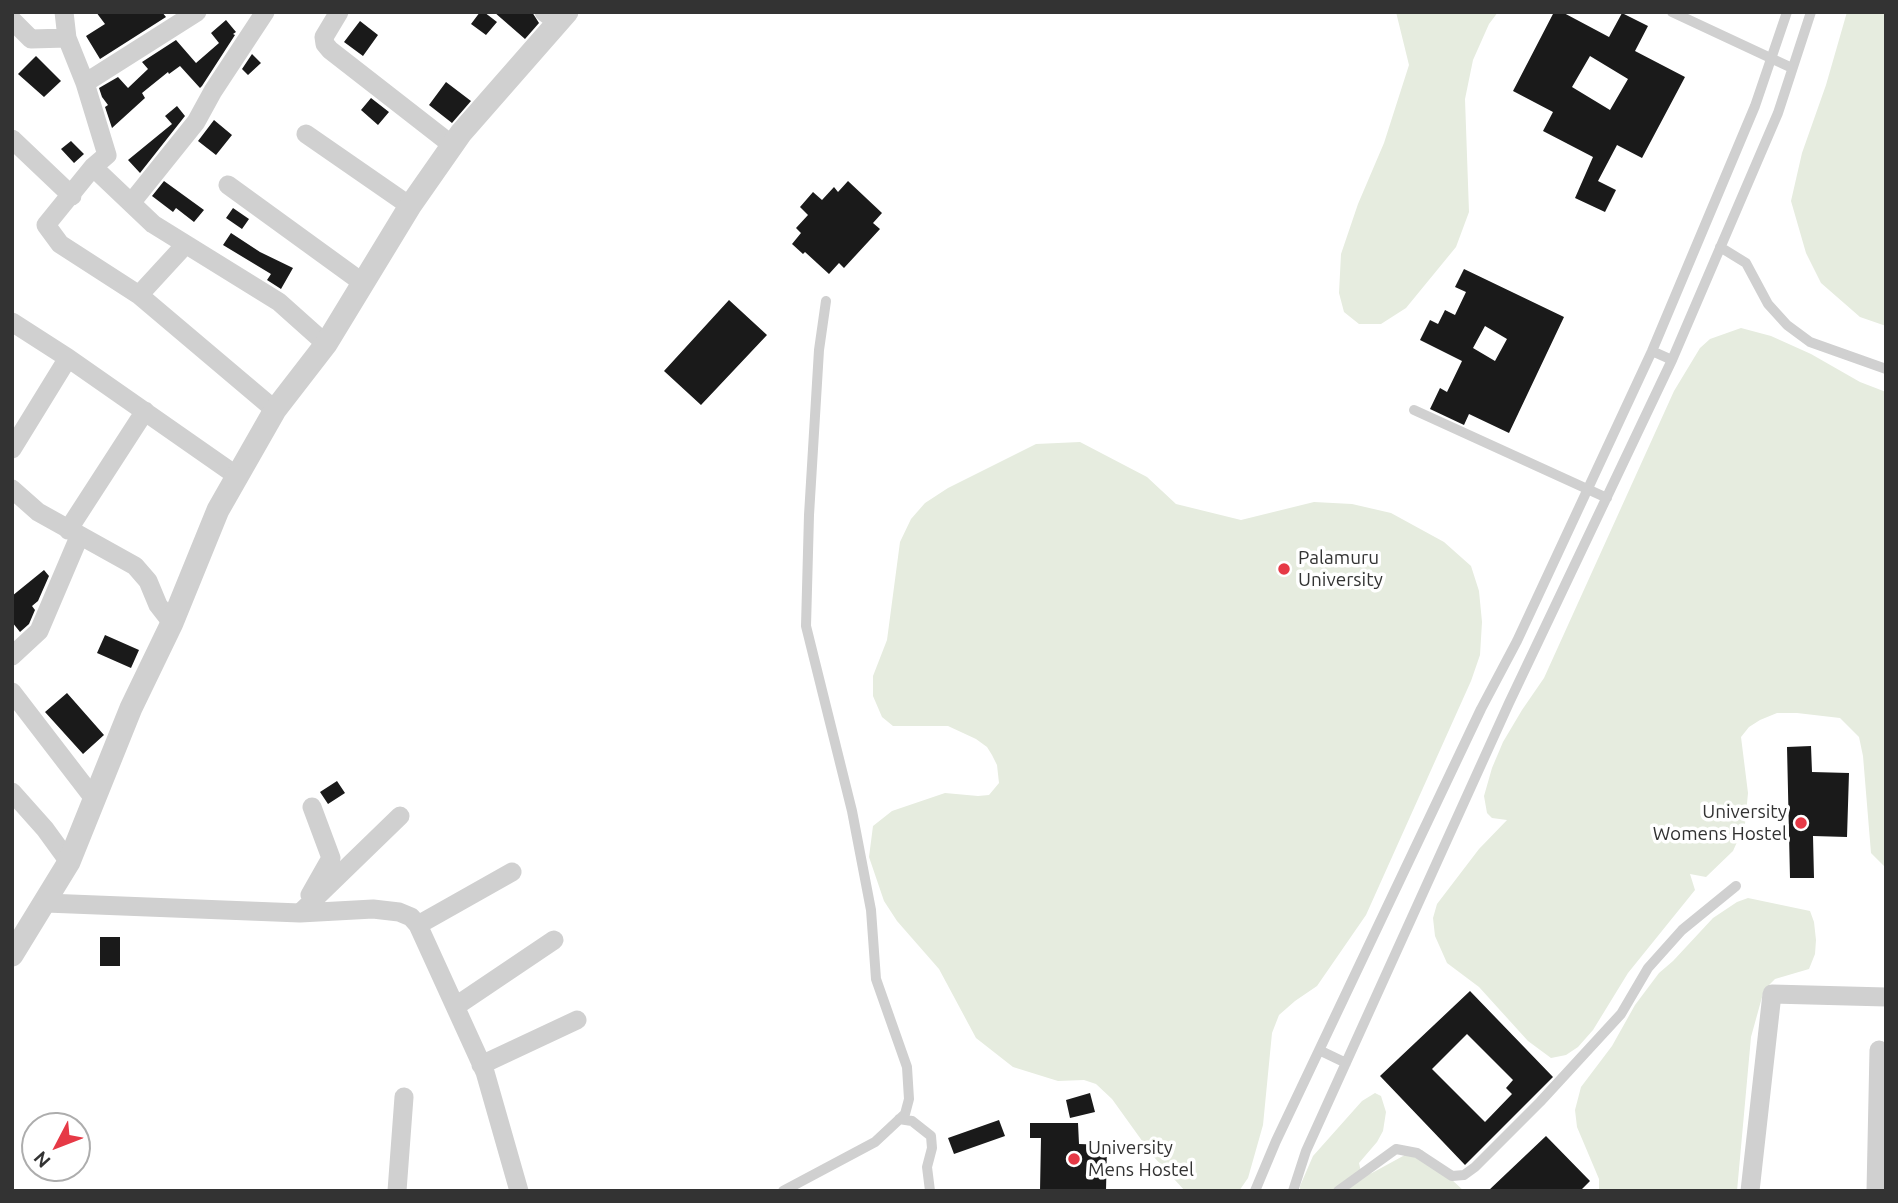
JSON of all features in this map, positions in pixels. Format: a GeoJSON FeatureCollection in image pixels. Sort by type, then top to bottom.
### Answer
{"type":"FeatureCollection","features":[{"type":"Feature","properties":{"kind":"street"},"geometry":{"type":"LineString","coordinates":[[64,12],[67,38],[85,83],[107,155],[93,167],[46,225],[60,244],[139,295],[275,410]]}},
{"type":"Feature","properties":{"kind":"street"},"geometry":{"type":"LineString","coordinates":[[85,83],[197,12]]}},
{"type":"Feature","properties":{"kind":"street"},"geometry":{"type":"LineString","coordinates":[[131,203],[196,122],[212,92],[265,12]]}},
{"type":"Feature","properties":{"kind":"street"},"geometry":{"type":"LineString","coordinates":[[339,12],[324,37],[330,50],[452,145]]}},
{"type":"Feature","properties":{"kind":"street"},"geometry":{"type":"LineString","coordinates":[[13,954],[69,862],[131,708],[172,623],[218,510],[275,410],[326,344],[410,206],[452,145],[557,16]]}},
{"type":"Feature","properties":{"kind":"street"},"geometry":{"type":"LineString","coordinates":[[12,20],[32,38],[67,38]]}},
{"type":"Feature","properties":{"kind":"street"},"geometry":{"type":"LineString","coordinates":[[306,134],[410,206]]}},
{"type":"Feature","properties":{"kind":"street"},"geometry":{"type":"LineString","coordinates":[[12,139],[72,195]]}},
{"type":"Feature","properties":{"kind":"street"},"geometry":{"type":"LineString","coordinates":[[93,167],[153,224],[279,302],[326,344]]}},
{"type":"Feature","properties":{"kind":"street"},"geometry":{"type":"LineString","coordinates":[[228,185],[363,283]]}},
{"type":"Feature","properties":{"kind":"street"},"geometry":{"type":"LineString","coordinates":[[139,295],[185,246]]}},
{"type":"Feature","properties":{"kind":"street"},"geometry":{"type":"LineString","coordinates":[[12,322],[237,476]]}},
{"type":"Feature","properties":{"kind":"street"},"geometry":{"type":"LineString","coordinates":[[12,449],[68,358]]}},
{"type":"Feature","properties":{"kind":"street"},"geometry":{"type":"LineString","coordinates":[[12,656],[38,632],[74,533],[145,411]]}},
{"type":"Feature","properties":{"kind":"street"},"geometry":{"type":"LineString","coordinates":[[12,489],[38,512],[135,566],[148,580],[158,605],[172,623]]}},
{"type":"Feature","properties":{"kind":"street"},"geometry":{"type":"LineString","coordinates":[[12,692],[95,800]]}},
{"type":"Feature","properties":{"kind":"street"},"geometry":{"type":"LineString","coordinates":[[12,792],[45,829],[69,862]]}},
{"type":"Feature","properties":{"kind":"street"},"geometry":{"type":"LineString","coordinates":[[300,913],[331,858],[312,807]]}},
{"type":"Feature","properties":{"kind":"street"},"geometry":{"type":"LineString","coordinates":[[300,913],[400,816]]}},
{"type":"Feature","properties":{"kind":"street"},"geometry":{"type":"LineString","coordinates":[[418,925],[512,872]]}},
{"type":"Feature","properties":{"kind":"street"},"geometry":{"type":"LineString","coordinates":[[46,903],[300,913],[373,909],[400,912],[411,917],[418,925],[481,1065],[519,1191]]}},
{"type":"Feature","properties":{"kind":"street"},"geometry":{"type":"LineString","coordinates":[[456,1006],[554,940]]}},
{"type":"Feature","properties":{"kind":"street"},"geometry":{"type":"LineString","coordinates":[[1750,1191],[1772,994],[1886,997]]}},
{"type":"Feature","properties":{"kind":"street"},"geometry":{"type":"LineString","coordinates":[[481,1065],[577,1020]]}},
{"type":"Feature","properties":{"kind":"street"},"geometry":{"type":"LineString","coordinates":[[1877,1191],[1879,1050]]}},
{"type":"Feature","properties":{"kind":"street"},"geometry":{"type":"LineString","coordinates":[[397,1191],[404,1097]]}},
{"type":"Feature","properties":{"kind":"lane"},"geometry":{"type":"LineString","coordinates":[[1672,12],[1792,68]]}},
{"type":"Feature","properties":{"kind":"lane"},"geometry":{"type":"LineString","coordinates":[[1255,1191],[1276,1141],[1481,709],[1517,641],[1651,351],[1755,106],[1787,12]]}},
{"type":"Feature","properties":{"kind":"lane"},"geometry":{"type":"LineString","coordinates":[[1293,1191],[1306,1151],[1509,703],[1672,360],[1778,113],[1811,12]]}},
{"type":"Feature","properties":{"kind":"lane"},"geometry":{"type":"LineString","coordinates":[[1720,247],[1746,263],[1768,304],[1787,325],[1810,342],[1886,369]]}},
{"type":"Feature","properties":{"kind":"lane"},"geometry":{"type":"LineString","coordinates":[[783,1191],[875,1142],[905,1114],[909,1099],[907,1067],[876,979],[872,910],[852,811],[806,626],[809,515],[819,350],[826,301]]}},
{"type":"Feature","properties":{"kind":"lane"},"geometry":{"type":"LineString","coordinates":[[1651,351],[1672,360]]}},
{"type":"Feature","properties":{"kind":"lane"},"geometry":{"type":"LineString","coordinates":[[1415,410],[1607,498]]}},
{"type":"Feature","properties":{"kind":"lane"},"geometry":{"type":"LineString","coordinates":[[1338,1191],[1396,1149],[1417,1153],[1452,1176],[1464,1175],[1475,1167],[1540,1102],[1621,1014],[1648,968],[1682,930],[1736,886]]}},
{"type":"Feature","properties":{"kind":"lane"},"geometry":{"type":"LineString","coordinates":[[1321,1051],[1346,1063]]}},
{"type":"Feature","properties":{"kind":"lane"},"geometry":{"type":"LineString","coordinates":[[899,1119],[912,1121],[931,1136],[932,1148],[927,1167],[930,1191]]}},
{"type":"Feature","properties":{"kind":"shaded area"},"geometry":{"type":"Polygon","coordinates":[[[1396,12],[1498,12],[1489,24],[1473,60],[1465,99],[1469,212],[1456,247],[1406,308],[1381,324],[1359,324],[1344,312],[1339,293],[1341,254],[1358,204],[1384,143],[1409,65],[1396,12]]]}},
{"type":"Feature","properties":{"kind":"shaded area"},"geometry":{"type":"Polygon","coordinates":[[[1847,12],[1886,12],[1886,326],[1860,317],[1821,283],[1806,253],[1791,201],[1802,153],[1826,85],[1847,12]]]}},
{"type":"Feature","properties":{"kind":"shaded area"},"geometry":{"type":"Polygon","coordinates":[[[1741,328],[1771,336],[1811,354],[1860,382],[1886,392],[1886,868],[1871,853],[1859,737],[1840,718],[1777,713],[1760,720],[1749,727],[1741,737],[1748,793],[1745,824],[1733,851],[1706,877],[1690,874],[1695,890],[1628,973],[1593,1030],[1578,1047],[1566,1055],[1551,1058],[1528,1041],[1479,987],[1447,963],[1435,936],[1433,918],[1437,904],[1479,849],[1507,820],[1492,818],[1487,813],[1484,796],[1492,768],[1503,742],[1544,678],[1674,391],[1700,348],[1710,339],[1741,328]]]}},
{"type":"Feature","properties":{"kind":"shaded area"},"geometry":{"type":"Polygon","coordinates":[[[1080,442],[1147,477],[1176,504],[1241,520],[1314,502],[1352,504],[1391,513],[1444,542],[1471,566],[1479,591],[1482,622],[1480,655],[1471,681],[1366,915],[1317,986],[1279,1015],[1272,1033],[1263,1125],[1248,1178],[1239,1191],[1185,1191],[1153,1156],[1112,1099],[1096,1084],[1084,1080],[1058,1081],[1013,1067],[976,1038],[939,969],[897,921],[884,901],[869,857],[873,826],[892,811],[945,793],[989,795],[999,783],[997,765],[992,755],[987,747],[976,739],[948,726],[893,726],[882,717],[873,696],[873,676],[887,640],[900,542],[911,519],[925,503],[948,488],[1036,444],[1080,442]]]}},
{"type":"Feature","properties":{"kind":"shaded area"},"geometry":{"type":"Polygon","coordinates":[[[1748,898],[1810,911],[1816,940],[1815,954],[1809,969],[1775,979],[1764,990],[1751,1037],[1737,1191],[1599,1191],[1599,1179],[1577,1127],[1575,1110],[1581,1087],[1612,1046],[1635,1005],[1659,973],[1713,918],[1748,898]]]}},
{"type":"Feature","properties":{"kind":"shaded area"},"geometry":{"type":"Polygon","coordinates":[[[1375,1093],[1381,1096],[1386,1112],[1383,1131],[1359,1163],[1361,1172],[1366,1175],[1372,1173],[1414,1150],[1422,1150],[1464,1191],[1300,1191],[1313,1156],[1362,1101],[1375,1093]]]}},
{"type":"Feature","properties":{"kind":"building"},"geometry":{"type":"Polygon","coordinates":[[[96,12],[162,12],[166,17],[100,59],[86,36],[105,24],[96,12]]]}},
{"type":"Feature","properties":{"kind":"building"},"geometry":{"type":"Polygon","coordinates":[[[480,12],[497,22],[486,35],[471,24],[480,12]]]}},
{"type":"Feature","properties":{"kind":"building"},"geometry":{"type":"Polygon","coordinates":[[[494,12],[532,12],[539,23],[525,39],[494,12]]]}},
{"type":"Feature","properties":{"kind":"building"},"geometry":{"type":"Polygon","coordinates":[[[1554,12],[1562,12],[1609,37],[1622,13],[1648,26],[1635,51],[1685,77],[1642,158],[1617,145],[1598,181],[1616,190],[1605,212],[1575,198],[1593,157],[1543,131],[1553,112],[1513,91],[1554,12]],[[1590,56],[1572,87],[1610,110],[1628,79],[1590,56]]]}},
{"type":"Feature","properties":{"kind":"building"},"geometry":{"type":"Polygon","coordinates":[[[226,20],[236,32],[233,34],[235,35],[200,88],[180,66],[142,93],[145,98],[112,128],[105,107],[108,105],[99,88],[118,77],[128,88],[148,69],[142,62],[176,40],[196,63],[219,43],[211,33],[226,20]]]}},
{"type":"Feature","properties":{"kind":"building"},"geometry":{"type":"Polygon","coordinates":[[[360,21],[378,35],[363,56],[344,42],[360,21]]]}},
{"type":"Feature","properties":{"kind":"building"},"geometry":{"type":"Polygon","coordinates":[[[252,54],[261,63],[248,75],[242,69],[252,54]]]}},
{"type":"Feature","properties":{"kind":"building"},"geometry":{"type":"Polygon","coordinates":[[[36,56],[61,81],[44,97],[18,74],[36,56]]]}},
{"type":"Feature","properties":{"kind":"building"},"geometry":{"type":"Polygon","coordinates":[[[446,82],[471,101],[452,123],[429,105],[446,82]]]}},
{"type":"Feature","properties":{"kind":"building"},"geometry":{"type":"Polygon","coordinates":[[[371,98],[389,112],[378,125],[361,110],[371,98]]]}},
{"type":"Feature","properties":{"kind":"building"},"geometry":{"type":"Polygon","coordinates":[[[177,106],[185,116],[140,173],[128,160],[172,124],[165,116],[177,106]]]}},
{"type":"Feature","properties":{"kind":"building"},"geometry":{"type":"Polygon","coordinates":[[[214,120],[232,135],[216,155],[198,141],[214,120]]]}},
{"type":"Feature","properties":{"kind":"building"},"geometry":{"type":"Polygon","coordinates":[[[71,141],[84,154],[74,163],[61,149],[71,141]]]}},
{"type":"Feature","properties":{"kind":"building"},"geometry":{"type":"Polygon","coordinates":[[[164,181],[204,210],[194,222],[176,208],[173,212],[152,196],[164,181]]]}},
{"type":"Feature","properties":{"kind":"building"},"geometry":{"type":"Polygon","coordinates":[[[848,181],[882,213],[873,223],[880,229],[844,268],[839,263],[829,274],[792,244],[801,233],[796,228],[808,215],[800,207],[813,192],[822,200],[834,187],[838,192],[848,181]]]}},
{"type":"Feature","properties":{"kind":"building"},"geometry":{"type":"Polygon","coordinates":[[[233,208],[249,219],[242,229],[226,218],[233,208]]]}},
{"type":"Feature","properties":{"kind":"building"},"geometry":{"type":"Polygon","coordinates":[[[231,233],[260,252],[293,268],[281,289],[267,280],[271,274],[223,245],[231,233]]]}},
{"type":"Feature","properties":{"kind":"building"},"geometry":{"type":"Polygon","coordinates":[[[1464,269],[1564,317],[1509,433],[1469,414],[1464,425],[1430,409],[1440,388],[1447,392],[1462,361],[1420,340],[1430,320],[1438,324],[1445,310],[1455,315],[1466,292],[1455,287],[1464,269]],[[1485,326],[1473,348],[1495,361],[1507,339],[1485,326]]]}},
{"type":"Feature","properties":{"kind":"building"},"geometry":{"type":"Polygon","coordinates":[[[729,300],[767,335],[701,405],[664,371],[729,300]]]}},
{"type":"Feature","properties":{"kind":"building"},"geometry":{"type":"Polygon","coordinates":[[[44,570],[49,576],[38,601],[32,606],[35,610],[29,624],[20,632],[12,622],[12,596],[44,570]]]}},
{"type":"Feature","properties":{"kind":"building"},"geometry":{"type":"Polygon","coordinates":[[[105,635],[139,650],[131,668],[97,653],[105,635]]]}},
{"type":"Feature","properties":{"kind":"building"},"geometry":{"type":"Polygon","coordinates":[[[67,693],[104,735],[83,754],[45,712],[67,693]]]}},
{"type":"Feature","properties":{"kind":"building","name":"University Womens Hostel"},"geometry":{"type":"Polygon","coordinates":[[[1811,746],[1812,772],[1849,773],[1847,837],[1813,836],[1814,878],[1790,878],[1787,747],[1811,746]]]}},
{"type":"Feature","properties":{"kind":"building"},"geometry":{"type":"Polygon","coordinates":[[[337,781],[345,793],[328,804],[320,792],[337,781]]]}},
{"type":"Feature","properties":{"kind":"building"},"geometry":{"type":"Polygon","coordinates":[[[100,937],[120,937],[120,966],[100,966],[100,937]]]}},
{"type":"Feature","properties":{"kind":"building"},"geometry":{"type":"Polygon","coordinates":[[[1470,991],[1553,1077],[1465,1165],[1380,1076],[1470,991]],[[1467,1034],[1432,1069],[1485,1122],[1512,1094],[1506,1088],[1513,1080],[1467,1034]]]}},
{"type":"Feature","properties":{"kind":"building"},"geometry":{"type":"Polygon","coordinates":[[[1090,1093],[1095,1112],[1070,1118],[1066,1100],[1090,1093]]]}},
{"type":"Feature","properties":{"kind":"building"},"geometry":{"type":"Polygon","coordinates":[[[999,1120],[1005,1136],[954,1154],[948,1138],[999,1120]]]}},
{"type":"Feature","properties":{"kind":"building"},"geometry":{"type":"Polygon","coordinates":[[[1030,1123],[1078,1123],[1079,1144],[1107,1145],[1106,1191],[1040,1191],[1041,1138],[1030,1138],[1030,1123]]]}},
{"type":"Feature","properties":{"kind":"building"},"geometry":{"type":"Polygon","coordinates":[[[1546,1136],[1590,1181],[1580,1191],[1488,1191],[1546,1136]]]}},
{"type":"Feature","properties":{"kind":"place","name":"Palamuru University"},"geometry":{"type":"Point","coordinates":[1284,569]}},
{"type":"Feature","properties":{"kind":"place","name":"University Womens Hostel"},"geometry":{"type":"Point","coordinates":[1801,823]}},
{"type":"Feature","properties":{"kind":"place","name":"University Mens Hostel"},"geometry":{"type":"Point","coordinates":[1074,1159]}}]}
